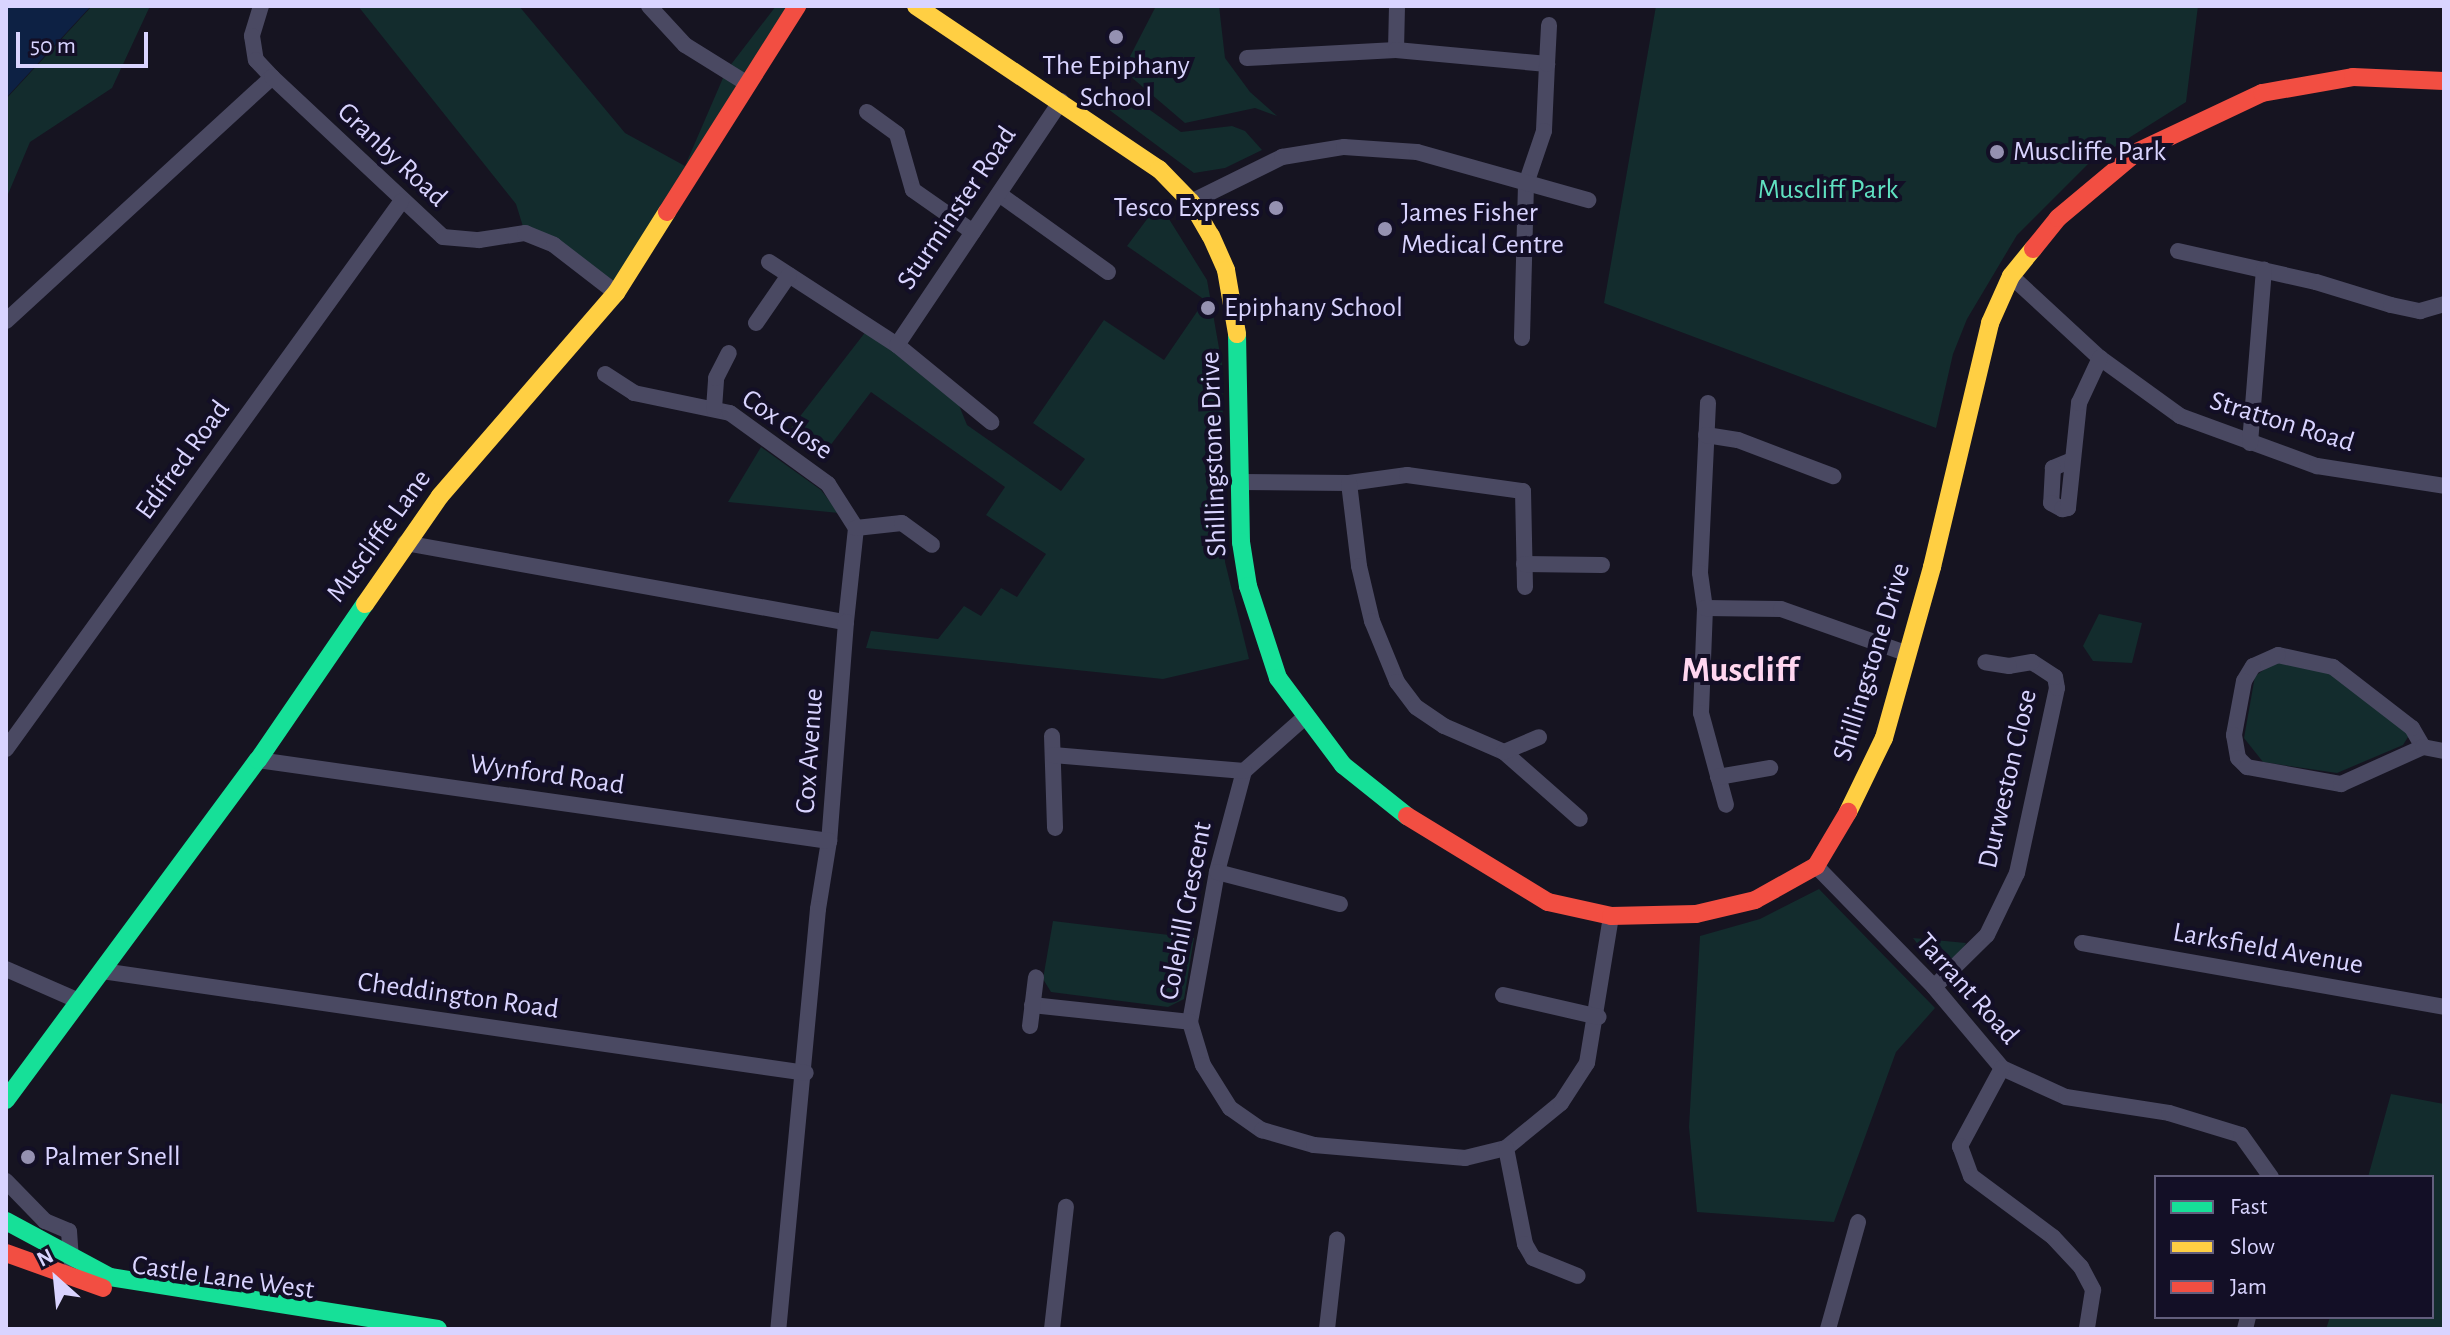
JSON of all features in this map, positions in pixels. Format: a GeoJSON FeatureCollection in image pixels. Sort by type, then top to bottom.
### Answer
{"type":"FeatureCollection","features":[{"type":"Feature","properties":{"kind":"street","name":"Granby Road"},"geometry":{"type":"LineString","coordinates":[[261,6],[251,24],[256,60],[401,202],[443,237],[479,240],[525,233],[542,240],[616,293]]}},
{"type":"Feature","properties":{"kind":"street"},"geometry":{"type":"LineString","coordinates":[[649,6],[685,45],[746,83]]}},
{"type":"Feature","properties":{"kind":"street","name":"Muscliffe Lane"},"geometry":{"type":"LineString","coordinates":[[6,1100],[258,760],[405,543],[616,293],[680,197],[746,83],[797,6]]}},
{"type":"Feature","properties":{"kind":"street","name":"Shillingstone Drive"},"geometry":{"type":"LineString","coordinates":[[916,6],[1159,169],[1191,202],[1226,270],[1237,325],[1241,542],[1259,631],[1278,678],[1305,717],[1343,765],[1416,824],[1548,902],[1611,916],[1696,914],[1755,900],[1816,866],[1854,802],[1884,738],[1905,653],[1932,567],[1972,382],[2011,276],[2058,218],[2102,176],[2158,139],[2210,114],[2309,82],[2353,77],[2444,81]]}},
{"type":"Feature","properties":{"kind":"street"},"geometry":{"type":"LineString","coordinates":[[1396,50],[1397,6]]}},
{"type":"Feature","properties":{"kind":"street"},"geometry":{"type":"LineString","coordinates":[[1522,338],[1526,184],[1544,131],[1549,25]]}},
{"type":"Feature","properties":{"kind":"street"},"geometry":{"type":"LineString","coordinates":[[1247,58],[1396,50],[1547,64]]}},
{"type":"Feature","properties":{"kind":"street"},"geometry":{"type":"LineString","coordinates":[[6,321],[272,77]]}},
{"type":"Feature","properties":{"kind":"street","name":"Sturminster Road"},"geometry":{"type":"LineString","coordinates":[[897,345],[1061,101]]}},
{"type":"Feature","properties":{"kind":"street"},"geometry":{"type":"LineString","coordinates":[[867,112],[897,134],[913,190],[973,232]]}},
{"type":"Feature","properties":{"kind":"street"},"geometry":{"type":"LineString","coordinates":[[1191,202],[1282,157],[1344,147],[1417,152],[1588,200]]}},
{"type":"Feature","properties":{"kind":"street"},"geometry":{"type":"LineString","coordinates":[[999,194],[1108,272]]}},
{"type":"Feature","properties":{"kind":"street","name":"Edifred Road"},"geometry":{"type":"LineString","coordinates":[[6,749],[401,202]]}},
{"type":"Feature","properties":{"kind":"street"},"geometry":{"type":"LineString","coordinates":[[2178,251],[2264,270],[2405,308],[2444,304]]}},
{"type":"Feature","properties":{"kind":"street"},"geometry":{"type":"LineString","coordinates":[[769,262],[897,345],[991,422]]}},
{"type":"Feature","properties":{"kind":"street"},"geometry":{"type":"LineString","coordinates":[[2250,443],[2264,270]]}},
{"type":"Feature","properties":{"kind":"street"},"geometry":{"type":"LineString","coordinates":[[756,323],[789,275]]}},
{"type":"Feature","properties":{"kind":"street","name":"Stratton Road"},"geometry":{"type":"LineString","coordinates":[[2011,276],[2100,358],[2180,416],[2317,466],[2444,486]]}},
{"type":"Feature","properties":{"kind":"street","name":"Cox Close"},"geometry":{"type":"LineString","coordinates":[[714,409],[716,378],[729,353]]}},
{"type":"Feature","properties":{"kind":"street"},"geometry":{"type":"LineString","coordinates":[[2072,460],[2079,403],[2100,358]]}},
{"type":"Feature","properties":{"kind":"street","name":"Cox Close"},"geometry":{"type":"LineString","coordinates":[[605,374],[634,393],[730,413],[804,462],[828,484],[856,528]]}},
{"type":"Feature","properties":{"kind":"street"},"geometry":{"type":"LineString","coordinates":[[1708,403],[1700,573],[1705,608],[1701,713],[1726,805]]}},
{"type":"Feature","properties":{"kind":"street"},"geometry":{"type":"LineString","coordinates":[[1706,435],[1738,440],[1833,476]]}},
{"type":"Feature","properties":{"kind":"street"},"geometry":{"type":"LineString","coordinates":[[1240,482],[1349,483],[1407,475],[1523,491],[1525,587]]}},
{"type":"Feature","properties":{"kind":"street"},"geometry":{"type":"LineString","coordinates":[[1349,483],[1359,566],[1372,621],[1397,682],[1416,707],[1444,726],[1504,752],[1580,819]]}},
{"type":"Feature","properties":{"kind":"street"},"geometry":{"type":"LineString","coordinates":[[405,543],[846,622],[856,528],[902,523],[932,545]]}},
{"type":"Feature","properties":{"kind":"street"},"geometry":{"type":"LineString","coordinates":[[1524,564],[1602,565]]}},
{"type":"Feature","properties":{"kind":"street"},"geometry":{"type":"LineString","coordinates":[[1705,608],[1781,609],[1905,653]]}},
{"type":"Feature","properties":{"kind":"street","name":"Cox Avenue"},"geometry":{"type":"LineString","coordinates":[[778,1329],[806,1073],[818,909],[829,841],[846,622]]}},
{"type":"Feature","properties":{"kind":"street"},"geometry":{"type":"LineString","coordinates":[[2423,747],[2412,728],[2333,667],[2278,655],[2253,666],[2244,681],[2234,735],[2238,758],[2247,767],[2341,784],[2423,747],[2444,751]]}},
{"type":"Feature","properties":{"kind":"street","name":"Durweston Close"},"geometry":{"type":"LineString","coordinates":[[1934,987],[1987,935],[2017,873],[2057,688],[2055,677],[2032,662],[2009,666],[1985,662]]}},
{"type":"Feature","properties":{"kind":"street"},"geometry":{"type":"LineString","coordinates":[[1053,755],[1244,771],[1305,717]]}},
{"type":"Feature","properties":{"kind":"street"},"geometry":{"type":"LineString","coordinates":[[1052,736],[1055,828]]}},
{"type":"Feature","properties":{"kind":"street"},"geometry":{"type":"LineString","coordinates":[[1504,752],[1539,737]]}},
{"type":"Feature","properties":{"kind":"street","name":"Wynford Road"},"geometry":{"type":"LineString","coordinates":[[258,760],[829,841]]}},
{"type":"Feature","properties":{"kind":"street"},"geometry":{"type":"LineString","coordinates":[[1718,777],[1770,768]]}},
{"type":"Feature","properties":{"kind":"street","name":"Colehill Crescent"},"geometry":{"type":"LineString","coordinates":[[1244,771],[1217,872],[1190,1022],[1203,1065],[1230,1108],[1262,1130],[1314,1145],[1451,1157],[1506,1148],[1561,1103],[1587,1063],[1599,1017],[1611,916]]}},
{"type":"Feature","properties":{"kind":"street","name":"Tarrant Road"},"geometry":{"type":"LineString","coordinates":[[1816,866],[1934,987],[2002,1068],[2066,1097],[2169,1113],[2241,1135],[2270,1175]]}},
{"type":"Feature","properties":{"kind":"street"},"geometry":{"type":"LineString","coordinates":[[1217,872],[1340,904]]}},
{"type":"Feature","properties":{"kind":"street","name":"Larksfield Avenue"},"geometry":{"type":"LineString","coordinates":[[2082,943],[2444,1007]]}},
{"type":"Feature","properties":{"kind":"street"},"geometry":{"type":"LineString","coordinates":[[6,969],[79,1001]]}},
{"type":"Feature","properties":{"kind":"street","name":"Cheddington Road"},"geometry":{"type":"LineString","coordinates":[[102,971],[806,1073]]}},
{"type":"Feature","properties":{"kind":"street"},"geometry":{"type":"LineString","coordinates":[[1030,1026],[1036,977]]}},
{"type":"Feature","properties":{"kind":"street"},"geometry":{"type":"LineString","coordinates":[[1503,995],[1599,1017]]}},
{"type":"Feature","properties":{"kind":"street"},"geometry":{"type":"LineString","coordinates":[[1032,1005],[1190,1022]]}},
{"type":"Feature","properties":{"kind":"street"},"geometry":{"type":"LineString","coordinates":[[2002,1068],[1960,1146],[1971,1176],[2053,1237],[2081,1267],[2093,1290],[2087,1329]]}},
{"type":"Feature","properties":{"kind":"street"},"geometry":{"type":"LineString","coordinates":[[1506,1148],[1525,1244],[1533,1258],[1578,1276]]}},
{"type":"Feature","properties":{"kind":"street"},"geometry":{"type":"LineString","coordinates":[[6,1181],[45,1221],[69,1231],[71,1260]]}},
{"type":"Feature","properties":{"kind":"street"},"geometry":{"type":"LineString","coordinates":[[1052,1329],[1066,1207]]}},
{"type":"Feature","properties":{"kind":"street","name":"Castle Lane West"},"geometry":{"type":"LineString","coordinates":[[6,1221],[71,1260],[110,1277],[438,1329]]}},
{"type":"Feature","properties":{"kind":"street"},"geometry":{"type":"LineString","coordinates":[[1828,1329],[1858,1222]]}},
{"type":"Feature","properties":{"kind":"street"},"geometry":{"type":"LineString","coordinates":[[1327,1329],[1337,1240]]}},
{"type":"Feature","properties":{"kind":"street","name":"Castle Lane West"},"geometry":{"type":"LineString","coordinates":[[6,1253],[77,1281],[139,1297],[390,1329]]}},
{"type":"Feature","properties":{"kind":"green space"},"geometry":{"type":"Polygon","coordinates":[[[92,6],[150,6],[112,88],[30,142],[6,199],[6,99],[92,6]]]}},
{"type":"Feature","properties":{"kind":"green space"},"geometry":{"type":"Polygon","coordinates":[[[358,6],[519,6],[625,133],[685,166],[726,71],[776,6],[798,6],[616,293],[525,233],[516,204],[358,6]]]}},
{"type":"Feature","properties":{"kind":"green space"},"geometry":{"type":"Polygon","coordinates":[[[1156,6],[1219,6],[1225,58],[1250,92],[1277,116],[1255,108],[1185,123],[1123,70],[1156,6]]]}},
{"type":"Feature","properties":{"kind":"green space","name":"Muscliff Park"},"geometry":{"type":"Polygon","coordinates":[[[1656,6],[2198,6],[2186,102],[2089,163],[2017,235],[1967,319],[1953,354],[1936,428],[1604,303],[1656,6]]]}},
{"type":"Feature","properties":{"kind":"green space"},"geometry":{"type":"Polygon","coordinates":[[[1123,91],[1181,132],[1232,126],[1245,131],[1262,150],[1225,168],[1194,173],[1100,103],[1116,102],[1123,91]]]}},
{"type":"Feature","properties":{"kind":"green space"},"geometry":{"type":"Polygon","coordinates":[[[1159,203],[1207,280],[1222,365],[1225,562],[1249,659],[1163,679],[866,648],[871,631],[938,639],[964,606],[981,616],[1001,588],[1017,597],[1046,554],[986,515],[1005,487],[871,392],[826,451],[791,428],[867,330],[954,393],[967,425],[1061,491],[1085,459],[1033,423],[1104,320],[1164,360],[1205,300],[1127,246],[1159,203]]]}},
{"type":"Feature","properties":{"kind":"green space"},"geometry":{"type":"Polygon","coordinates":[[[761,447],[821,490],[839,513],[728,502],[761,447]]]}},
{"type":"Feature","properties":{"kind":"green space"},"geometry":{"type":"Polygon","coordinates":[[[2099,614],[2142,623],[2132,663],[2093,661],[2083,646],[2099,614]]]}},
{"type":"Feature","properties":{"kind":"green space"},"geometry":{"type":"Polygon","coordinates":[[[2275,662],[2333,671],[2407,728],[2408,737],[2403,745],[2337,773],[2263,762],[2244,738],[2255,676],[2275,662]]]}},
{"type":"Feature","properties":{"kind":"green space"},"geometry":{"type":"Polygon","coordinates":[[[1819,889],[1935,1008],[1896,1052],[1834,1222],[1697,1212],[1689,1127],[1700,936],[1760,919],[1819,889]]]}},
{"type":"Feature","properties":{"kind":"green space"},"geometry":{"type":"Polygon","coordinates":[[[1053,921],[1194,938],[1184,999],[1168,1007],[1051,992],[1043,979],[1053,921]]]}},
{"type":"Feature","properties":{"kind":"green space"},"geometry":{"type":"Polygon","coordinates":[[[1913,938],[1966,943],[1959,955],[1943,962],[1926,955],[1913,938]]]}},
{"type":"Feature","properties":{"kind":"green space"},"geometry":{"type":"Polygon","coordinates":[[[2391,1094],[2444,1104],[2444,1329],[2326,1329],[2329,1319],[2434,1319],[2434,1175],[2369,1175],[2391,1094]]]}},
{"type":"Feature","properties":{"kind":"water"},"geometry":{"type":"Polygon","coordinates":[[[6,6],[91,6],[6,98],[6,6]]]}},
{"type":"Feature","properties":{"kind":"traffic: fast"},"geometry":{"type":"LineString","coordinates":[[1237,334],[1241,542],[1248,586],[1278,678],[1343,765],[1407,816]]}},
{"type":"Feature","properties":{"kind":"traffic: fast"},"geometry":{"type":"LineString","coordinates":[[6,1100],[258,760],[365,604]]}},
{"type":"Feature","properties":{"kind":"traffic: fast"},"geometry":{"type":"LineString","coordinates":[[6,1221],[110,1277],[438,1329]]}},
{"type":"Feature","properties":{"kind":"traffic: slow"},"geometry":{"type":"LineString","coordinates":[[916,6],[1159,169],[1191,202],[1211,236],[1226,270],[1237,334]]}},
{"type":"Feature","properties":{"kind":"traffic: slow"},"geometry":{"type":"LineString","coordinates":[[365,604],[440,496],[616,293],[667,212]]}},
{"type":"Feature","properties":{"kind":"traffic: slow"},"geometry":{"type":"LineString","coordinates":[[1848,812],[1884,738],[1932,567],[1990,323],[2011,276],[2033,249]]}},
{"type":"Feature","properties":{"kind":"traffic: jam"},"geometry":{"type":"LineString","coordinates":[[667,212],[797,6]]}},
{"type":"Feature","properties":{"kind":"traffic: jam"},"geometry":{"type":"LineString","coordinates":[[2033,249],[2058,218],[2137,152],[2262,93],[2353,77],[2444,81]]}},
{"type":"Feature","properties":{"kind":"traffic: jam"},"geometry":{"type":"LineString","coordinates":[[1407,816],[1548,902],[1611,916],[1696,914],[1755,900],[1816,866],[1848,812]]}},
{"type":"Feature","properties":{"kind":"traffic: jam"},"geometry":{"type":"LineString","coordinates":[[6,1253],[103,1288]]}},
{"type":"Feature","properties":{"kind":"place","name":"The Epiphany School"},"geometry":{"type":"Point","coordinates":[1116,37]}},
{"type":"Feature","properties":{"kind":"place","name":"Muscliffe Park"},"geometry":{"type":"Point","coordinates":[1997,152]}},
{"type":"Feature","properties":{"kind":"place","name":"Tesco Express"},"geometry":{"type":"Point","coordinates":[1276,208]}},
{"type":"Feature","properties":{"kind":"place","name":"James Fisher Medical Centre"},"geometry":{"type":"Point","coordinates":[1385,229]}},
{"type":"Feature","properties":{"kind":"place","name":"Epiphany School"},"geometry":{"type":"Point","coordinates":[1208,308]}},
{"type":"Feature","properties":{"kind":"place","name":"Palmer Snell"},"geometry":{"type":"Point","coordinates":[28,1157]}},
{"type":"Feature","properties":{"kind":"district","name":"Muscliff"},"geometry":{"type":"Point","coordinates":[1740,671]}}]}
